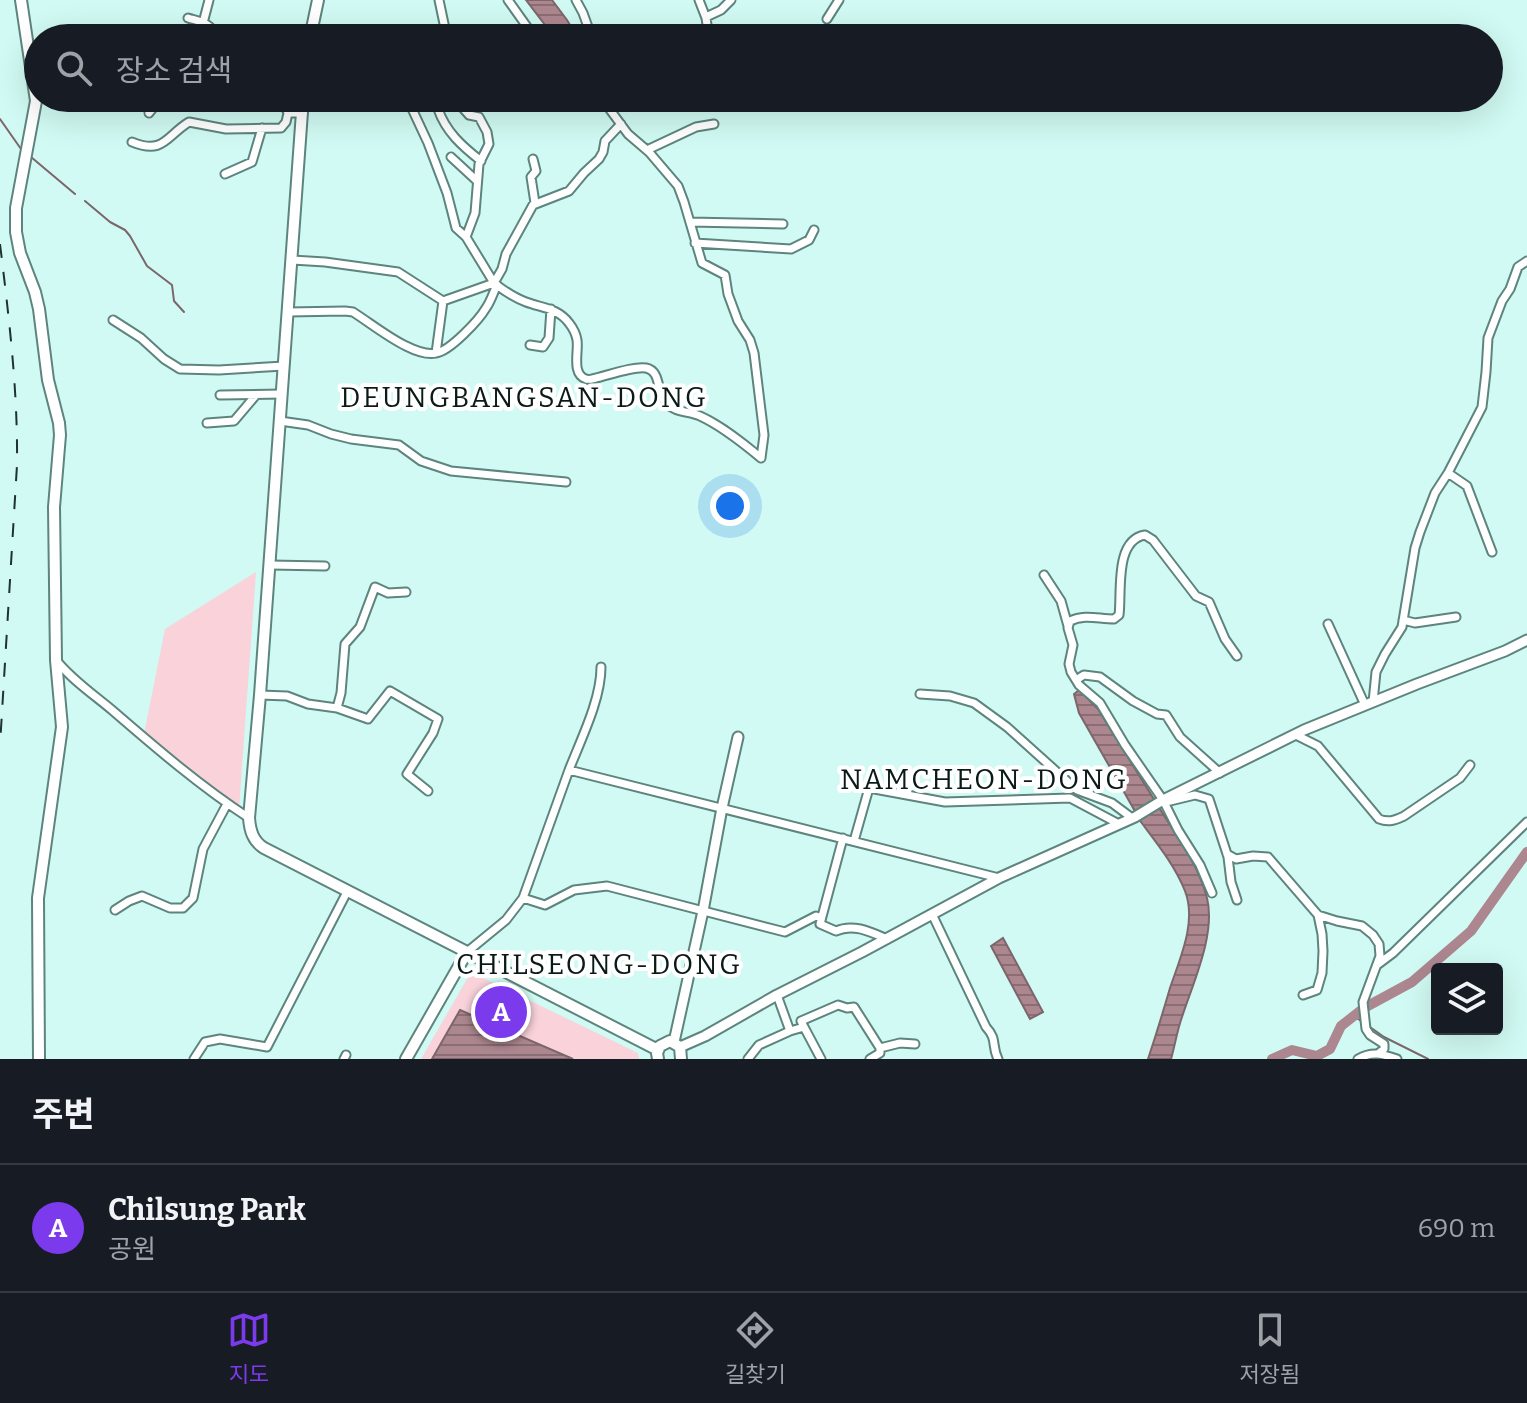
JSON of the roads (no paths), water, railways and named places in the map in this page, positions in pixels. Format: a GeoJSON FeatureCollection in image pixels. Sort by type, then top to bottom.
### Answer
{"type":"FeatureCollection","features":[{"type":"Feature","properties":{"kind":"main road"},"geometry":{"type":"LineString","coordinates":[[21,0],[25,24]]}},
{"type":"Feature","properties":{"kind":"main road"},"geometry":{"type":"LineString","coordinates":[[312,24],[316,2]]}},
{"type":"Feature","properties":{"kind":"main road"},"geometry":{"type":"LineString","coordinates":[[34,112],[15,218],[18,244],[39,309],[48,380],[59,423],[60,447],[54,507],[56,660],[62,727],[38,898],[39,1059]]}},
{"type":"Feature","properties":{"kind":"main road"},"geometry":{"type":"LineString","coordinates":[[303,113],[249,818],[251,833],[258,844],[658,1054],[663,1043],[679,1049],[999,878],[1133,818],[1296,735],[1527,640]]}},
{"type":"Feature","properties":{"kind":"main road"},"geometry":{"type":"LineString","coordinates":[[679,1049],[722,808],[738,737]]}},
{"type":"Feature","properties":{"kind":"main road"},"geometry":{"type":"LineString","coordinates":[[406,1059],[467,952]]}},
{"type":"Feature","properties":{"kind":"street"},"geometry":{"type":"LineString","coordinates":[[188,18],[203,23],[209,0]]}},
{"type":"Feature","properties":{"kind":"street"},"geometry":{"type":"LineString","coordinates":[[439,0],[444,24]]}},
{"type":"Feature","properties":{"kind":"street"},"geometry":{"type":"LineString","coordinates":[[508,0],[525,24]]}},
{"type":"Feature","properties":{"kind":"street"},"geometry":{"type":"LineString","coordinates":[[576,0],[587,24]]}},
{"type":"Feature","properties":{"kind":"street"},"geometry":{"type":"LineString","coordinates":[[699,0],[707,24]]}},
{"type":"Feature","properties":{"kind":"street"},"geometry":{"type":"LineString","coordinates":[[706,17],[721,10],[731,0]]}},
{"type":"Feature","properties":{"kind":"street"},"geometry":{"type":"LineString","coordinates":[[827,19],[839,0]]}},
{"type":"Feature","properties":{"kind":"street"},"geometry":{"type":"LineString","coordinates":[[414,112],[447,193],[456,228],[466,237],[496,284],[526,302],[551,309],[574,330],[578,371],[582,377],[592,380],[614,372],[650,369],[657,377],[658,391],[664,402],[676,410],[695,414],[715,424],[761,458],[764,435],[753,347],[738,321],[725,275],[702,263],[678,186],[647,150],[628,134],[616,112]]}},
{"type":"Feature","properties":{"kind":"street"},"geometry":{"type":"LineString","coordinates":[[439,112],[451,133],[481,161]]}},
{"type":"Feature","properties":{"kind":"street"},"geometry":{"type":"LineString","coordinates":[[466,112],[479,117],[489,144],[481,161],[475,213],[466,237]]}},
{"type":"Feature","properties":{"kind":"street"},"geometry":{"type":"LineString","coordinates":[[132,142],[154,147],[167,142],[189,122],[226,129],[283,127],[288,113],[303,113]]}},
{"type":"Feature","properties":{"kind":"street"},"geometry":{"type":"LineString","coordinates":[[288,312],[353,312],[405,346],[426,353],[443,351],[486,308],[506,254],[533,205],[569,191],[599,159],[605,141],[621,124]]}},
{"type":"Feature","properties":{"kind":"street"},"geometry":{"type":"LineString","coordinates":[[647,150],[696,127],[714,124]]}},
{"type":"Feature","properties":{"kind":"street"},"geometry":{"type":"LineString","coordinates":[[225,174],[252,162],[262,128]]}},
{"type":"Feature","properties":{"kind":"street"},"geometry":{"type":"LineString","coordinates":[[451,157],[477,181]]}},
{"type":"Feature","properties":{"kind":"street"},"geometry":{"type":"LineString","coordinates":[[533,159],[536,171],[531,177],[535,203]]}},
{"type":"Feature","properties":{"kind":"street"},"geometry":{"type":"LineString","coordinates":[[690,222],[783,224]]}},
{"type":"Feature","properties":{"kind":"street"},"geometry":{"type":"LineString","coordinates":[[695,243],[791,249],[809,240],[814,230]]}},
{"type":"Feature","properties":{"kind":"street"},"geometry":{"type":"LineString","coordinates":[[292,260],[398,272],[443,301]]}},
{"type":"Feature","properties":{"kind":"street"},"geometry":{"type":"LineString","coordinates":[[1369,704],[1376,672],[1399,633],[1415,548],[1435,493],[1482,407],[1488,338],[1518,267],[1527,261]]}},
{"type":"Feature","properties":{"kind":"street"},"geometry":{"type":"LineString","coordinates":[[443,301],[496,284]]}},
{"type":"Feature","properties":{"kind":"street"},"geometry":{"type":"LineString","coordinates":[[436,353],[443,301]]}},
{"type":"Feature","properties":{"kind":"street"},"geometry":{"type":"LineString","coordinates":[[530,345],[543,347],[548,342],[551,309]]}},
{"type":"Feature","properties":{"kind":"street"},"geometry":{"type":"LineString","coordinates":[[113,320],[180,369],[284,366]]}},
{"type":"Feature","properties":{"kind":"street"},"geometry":{"type":"LineString","coordinates":[[220,395],[282,394]]}},
{"type":"Feature","properties":{"kind":"street"},"geometry":{"type":"LineString","coordinates":[[207,423],[234,421],[256,395]]}},
{"type":"Feature","properties":{"kind":"street"},"geometry":{"type":"LineString","coordinates":[[280,421],[308,425],[351,439],[399,445],[421,461],[451,471],[566,482]]}},
{"type":"Feature","properties":{"kind":"street"},"geometry":{"type":"LineString","coordinates":[[1448,473],[1467,486],[1492,552]]}},
{"type":"Feature","properties":{"kind":"street"},"geometry":{"type":"LineString","coordinates":[[1068,628],[1070,621],[1076,618],[1114,619],[1119,615],[1123,563],[1132,540],[1145,535],[1153,540],[1196,596],[1209,602],[1225,639],[1237,656]]}},
{"type":"Feature","properties":{"kind":"street"},"geometry":{"type":"LineString","coordinates":[[270,565],[325,566]]}},
{"type":"Feature","properties":{"kind":"street"},"geometry":{"type":"LineString","coordinates":[[1044,575],[1061,601],[1073,645],[1069,668],[1079,685],[1100,703],[1163,802],[1200,865],[1212,893]]}},
{"type":"Feature","properties":{"kind":"street"},"geometry":{"type":"LineString","coordinates":[[337,708],[345,644],[360,627],[375,587],[388,593],[406,592]]}},
{"type":"Feature","properties":{"kind":"street"},"geometry":{"type":"LineString","coordinates":[[1403,620],[1415,623],[1456,617]]}},
{"type":"Feature","properties":{"kind":"street"},"geometry":{"type":"LineString","coordinates":[[1328,624],[1369,704]]}},
{"type":"Feature","properties":{"kind":"street"},"geometry":{"type":"LineString","coordinates":[[56,660],[67,673],[227,804],[249,818]]}},
{"type":"Feature","properties":{"kind":"street"},"geometry":{"type":"LineString","coordinates":[[467,952],[506,920],[523,898],[595,699],[601,667]]}},
{"type":"Feature","properties":{"kind":"street"},"geometry":{"type":"LineString","coordinates":[[1076,680],[1084,675],[1100,677],[1133,701],[1157,714],[1166,715],[1180,737],[1220,773]]}},
{"type":"Feature","properties":{"kind":"street"},"geometry":{"type":"LineString","coordinates":[[260,695],[287,696],[368,719],[390,691],[438,719],[433,733],[407,774],[428,791]]}},
{"type":"Feature","properties":{"kind":"street"},"geometry":{"type":"LineString","coordinates":[[920,694],[950,696],[974,703],[1007,727],[1077,790],[1112,803],[1133,818]]}},
{"type":"Feature","properties":{"kind":"street"},"geometry":{"type":"LineString","coordinates":[[1296,735],[1318,746],[1379,819],[1385,821],[1395,821],[1404,816],[1460,778],[1470,765]]}},
{"type":"Feature","properties":{"kind":"street"},"geometry":{"type":"LineString","coordinates":[[569,770],[999,878]]}},
{"type":"Feature","properties":{"kind":"street"},"geometry":{"type":"LineString","coordinates":[[854,841],[869,788],[945,802],[1070,798],[1119,824]]}},
{"type":"Feature","properties":{"kind":"street"},"geometry":{"type":"LineString","coordinates":[[1070,798],[1077,790]]}},
{"type":"Feature","properties":{"kind":"street"},"geometry":{"type":"LineString","coordinates":[[1163,802],[1195,795],[1209,799],[1227,854],[1237,900]]}},
{"type":"Feature","properties":{"kind":"street"},"geometry":{"type":"LineString","coordinates":[[115,910],[142,896],[170,908],[183,908],[193,898],[203,849],[227,804]]}},
{"type":"Feature","properties":{"kind":"street"},"geometry":{"type":"LineString","coordinates":[[1377,965],[1527,822]]}},
{"type":"Feature","properties":{"kind":"street"},"geometry":{"type":"LineString","coordinates":[[843,838],[820,924],[836,931],[844,927],[868,930],[887,939]]}},
{"type":"Feature","properties":{"kind":"street"},"geometry":{"type":"LineString","coordinates":[[1227,854],[1236,859],[1268,857],[1318,915],[1322,973],[1317,990],[1303,995]]}},
{"type":"Feature","properties":{"kind":"street"},"geometry":{"type":"LineString","coordinates":[[523,898],[545,905],[574,890],[607,886],[785,932],[816,916],[821,918]]}},
{"type":"Feature","properties":{"kind":"street"},"geometry":{"type":"LineString","coordinates":[[194,1059],[205,1042],[220,1039],[267,1047],[348,890]]}},
{"type":"Feature","properties":{"kind":"street"},"geometry":{"type":"LineString","coordinates":[[932,914],[986,1027],[993,1035],[998,1059]]}},
{"type":"Feature","properties":{"kind":"street"},"geometry":{"type":"LineString","coordinates":[[1318,915],[1366,928],[1380,949],[1363,1002],[1366,1029],[1384,1044],[1384,1049],[1379,1053]]}},
{"type":"Feature","properties":{"kind":"street"},"geometry":{"type":"LineString","coordinates":[[777,995],[790,1031]]}},
{"type":"Feature","properties":{"kind":"street"},"geometry":{"type":"LineString","coordinates":[[821,1059],[801,1021],[838,1005],[854,1007],[880,1048],[880,1053],[870,1059]]}},
{"type":"Feature","properties":{"kind":"street"},"geometry":{"type":"LineString","coordinates":[[748,1059],[759,1045],[804,1027]]}},
{"type":"Feature","properties":{"kind":"street"},"geometry":{"type":"LineString","coordinates":[[880,1048],[900,1043],[915,1044]]}},
{"type":"Feature","properties":{"kind":"street"},"geometry":{"type":"LineString","coordinates":[[1358,1059],[1379,1053],[1397,1059]]}},
{"type":"Feature","properties":{"kind":"waterway"},"geometry":{"type":"LineString","coordinates":[[0,119],[21,149]]}},
{"type":"Feature","properties":{"kind":"waterway"},"geometry":{"type":"LineString","coordinates":[[31,157],[75,194]]}},
{"type":"Feature","properties":{"kind":"waterway"},"geometry":{"type":"LineString","coordinates":[[85,201],[125,230],[147,266],[172,285],[174,301],[184,312]]}},
{"type":"Feature","properties":{"kind":"waterway"},"geometry":{"type":"LineString","coordinates":[[1272,1059],[1292,1050],[1317,1056],[1330,1049],[1341,1026],[1364,1008],[1412,982],[1471,931],[1527,852]]}},
{"type":"Feature","properties":{"kind":"waterway"},"geometry":{"type":"LineString","coordinates":[[1354,1016],[1361,1021]]}},
{"type":"Feature","properties":{"kind":"waterway"},"geometry":{"type":"LineString","coordinates":[[1370,1027],[1428,1059]]}},
{"type":"Feature","properties":{"kind":"railway"},"geometry":{"type":"LineString","coordinates":[[0,244],[10,327],[17,437],[0,745]]}},
{"type":"Feature","properties":{"kind":"place","name":"Chilsung Park"},"geometry":{"type":"Point","coordinates":[501,1012]}},
{"type":"Feature","properties":{"kind":"district","name":"DEUNGBANGSAN-DONG"},"geometry":{"type":"Point","coordinates":[524,397]}},
{"type":"Feature","properties":{"kind":"district","name":"NAMCHEON-DONG"},"geometry":{"type":"Point","coordinates":[984,779]}},
{"type":"Feature","properties":{"kind":"district","name":"CHILSEONG-DONG"},"geometry":{"type":"Point","coordinates":[599,964]}}]}
